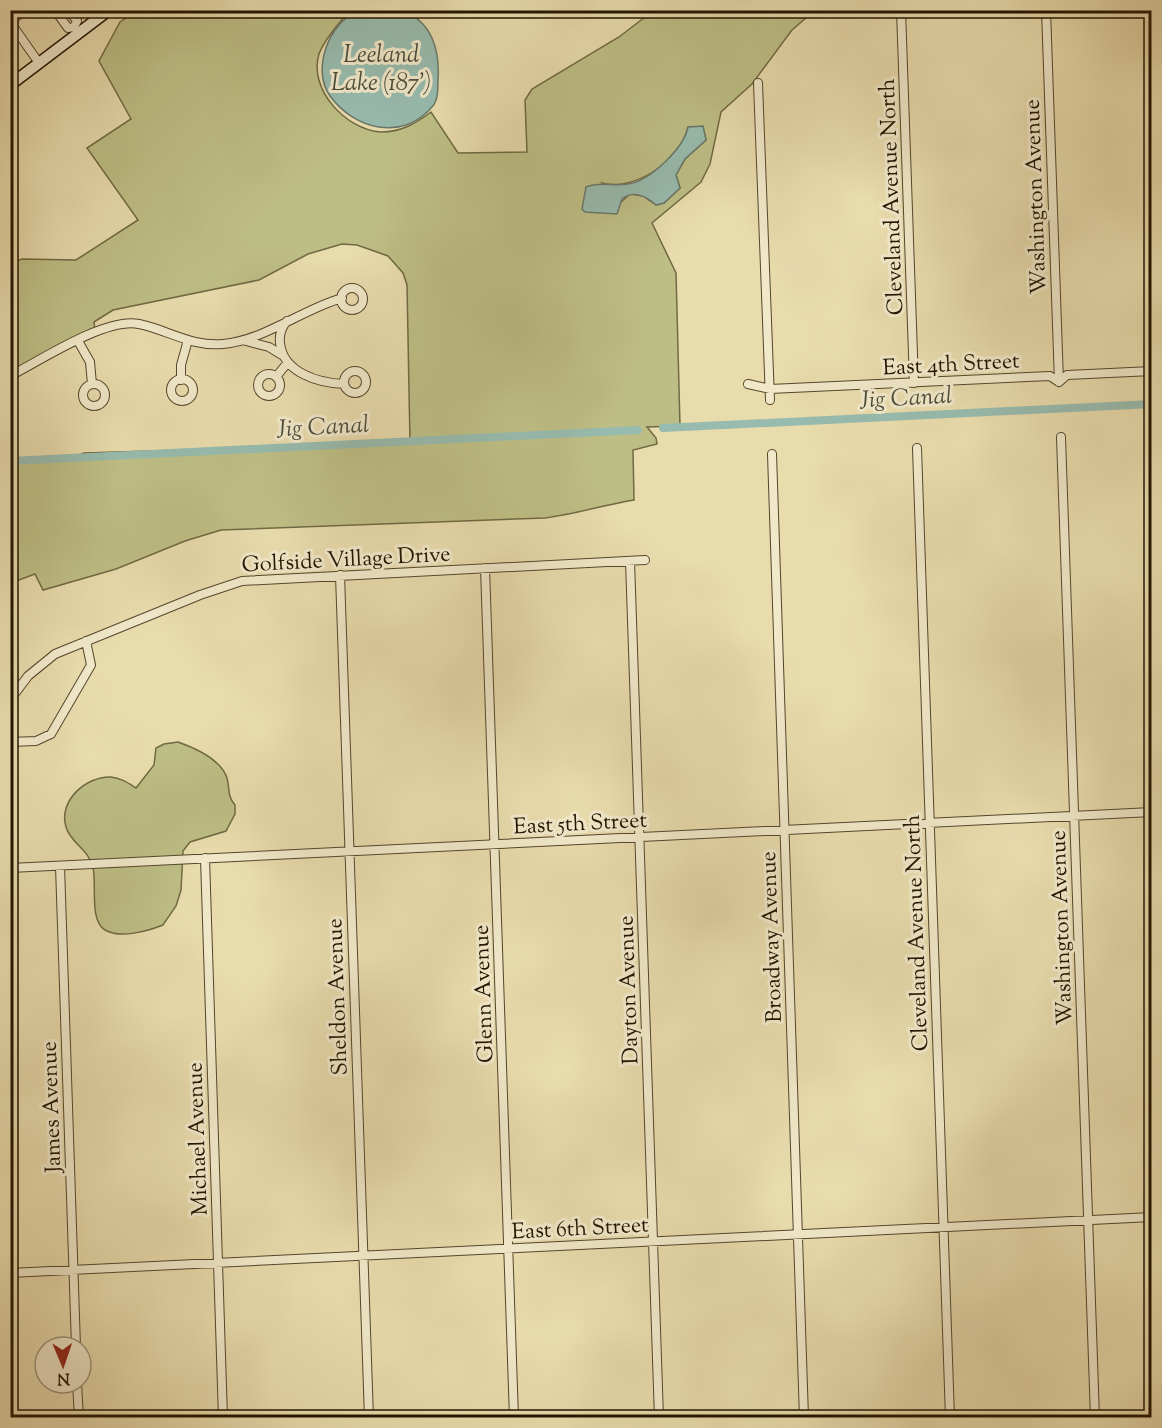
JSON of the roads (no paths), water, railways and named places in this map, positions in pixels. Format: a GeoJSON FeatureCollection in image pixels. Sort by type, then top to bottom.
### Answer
{"type":"FeatureCollection","features":[{"type":"Feature","properties":{"kind":"main road"},"geometry":{"type":"LineString","coordinates":[[10,85],[76,30],[109,10]]}},
{"type":"Feature","properties":{"kind":"street"},"geometry":{"type":"LineString","coordinates":[[24,10],[14,19],[13,26],[39,63]]}},
{"type":"Feature","properties":{"kind":"street"},"geometry":{"type":"LineString","coordinates":[[54,10],[68,28],[76,30],[77,21],[69,10]]}},
{"type":"Feature","properties":{"kind":"street","name":"Cleveland Avenue North"},"geometry":{"type":"LineString","coordinates":[[900,10],[914,383]]}},
{"type":"Feature","properties":{"kind":"street","name":"Washington Avenue"},"geometry":{"type":"LineString","coordinates":[[1046,10],[1059,382]]}},
{"type":"Feature","properties":{"kind":"street"},"geometry":{"type":"LineString","coordinates":[[758,83],[770,400]]}},
{"type":"Feature","properties":{"kind":"street"},"geometry":{"type":"LineString","coordinates":[[242,341],[342,298]]}},
{"type":"Feature","properties":{"kind":"street"},"geometry":{"type":"LineString","coordinates":[[276,377],[285,359],[279,336],[282,326],[291,319]]}},
{"type":"Feature","properties":{"kind":"street"},"geometry":{"type":"LineString","coordinates":[[10,376],[106,327],[123,322],[147,326],[188,340],[213,344],[242,341],[269,346],[309,378],[344,384]]}},
{"type":"Feature","properties":{"kind":"street"},"geometry":{"type":"LineString","coordinates":[[181,380],[181,365],[188,340]]}},
{"type":"Feature","properties":{"kind":"street"},"geometry":{"type":"LineString","coordinates":[[78,341],[90,362],[92,384]]}},
{"type":"Feature","properties":{"kind":"street","name":"East 4th Street"},"geometry":{"type":"LineString","coordinates":[[748,384],[770,389],[1050,376],[1059,382],[1067,375],[1152,371]]}},
{"type":"Feature","properties":{"kind":"street","name":"Washington Avenue"},"geometry":{"type":"LineString","coordinates":[[1061,437],[1095,1418]]}},
{"type":"Feature","properties":{"kind":"street","name":"Cleveland Avenue North"},"geometry":{"type":"LineString","coordinates":[[916,448],[950,1418]]}},
{"type":"Feature","properties":{"kind":"street","name":"Broadway Avenue"},"geometry":{"type":"LineString","coordinates":[[772,454],[804,1418]]}},
{"type":"Feature","properties":{"kind":"street","name":"Golfside Village Drive"},"geometry":{"type":"LineString","coordinates":[[10,700],[22,682],[41,664],[86,641],[232,583],[252,579],[645,560]]}},
{"type":"Feature","properties":{"kind":"street","name":"Dayton Avenue"},"geometry":{"type":"LineString","coordinates":[[630,561],[659,1418]]}},
{"type":"Feature","properties":{"kind":"street","name":"Glenn Avenue"},"geometry":{"type":"LineString","coordinates":[[485,568],[514,1418]]}},
{"type":"Feature","properties":{"kind":"street","name":"Sheldon Avenue"},"geometry":{"type":"LineString","coordinates":[[340,575],[369,1418]]}},
{"type":"Feature","properties":{"kind":"street"},"geometry":{"type":"LineString","coordinates":[[10,742],[36,741],[51,734],[91,665],[86,641]]}},
{"type":"Feature","properties":{"kind":"street","name":"East 5th Street"},"geometry":{"type":"LineString","coordinates":[[10,868],[1152,812]]}},
{"type":"Feature","properties":{"kind":"street","name":"Michael Avenue"},"geometry":{"type":"LineString","coordinates":[[205,858],[223,1418]]}},
{"type":"Feature","properties":{"kind":"street","name":"James Avenue"},"geometry":{"type":"LineString","coordinates":[[60,866],[76,1335]]}},
{"type":"Feature","properties":{"kind":"street","name":"East 6th Street"},"geometry":{"type":"LineString","coordinates":[[10,1273],[1152,1217]]}},
{"type":"Feature","properties":{"kind":"street"},"geometry":{"type":"LineString","coordinates":[[78,1395],[79,1418]]}},
{"type":"Feature","properties":{"kind":"water","name":"Leeland Lake (187')"},"geometry":{"type":"Polygon","coordinates":[[[368,9],[400,10],[420,21],[432,38],[438,69],[437,95],[434,104],[420,118],[407,125],[393,128],[379,127],[352,117],[330,96],[322,73],[323,60],[332,35],[348,16],[368,9]]]}},
{"type":"Feature","properties":{"kind":"water"},"geometry":{"type":"Polygon","coordinates":[[[703,126],[706,140],[685,159],[676,175],[680,188],[664,203],[656,205],[644,197],[631,195],[622,199],[617,214],[585,212],[582,209],[586,187],[597,184],[617,185],[637,182],[665,162],[680,144],[688,127],[703,126]]]}},
{"type":"Feature","properties":{"kind":"waterway","name":"Jig Canal"},"geometry":{"type":"LineString","coordinates":[[663,428],[1152,404]]}},
{"type":"Feature","properties":{"kind":"waterway","name":"Jig Canal"},"geometry":{"type":"LineString","coordinates":[[10,461],[638,430]]}}]}
